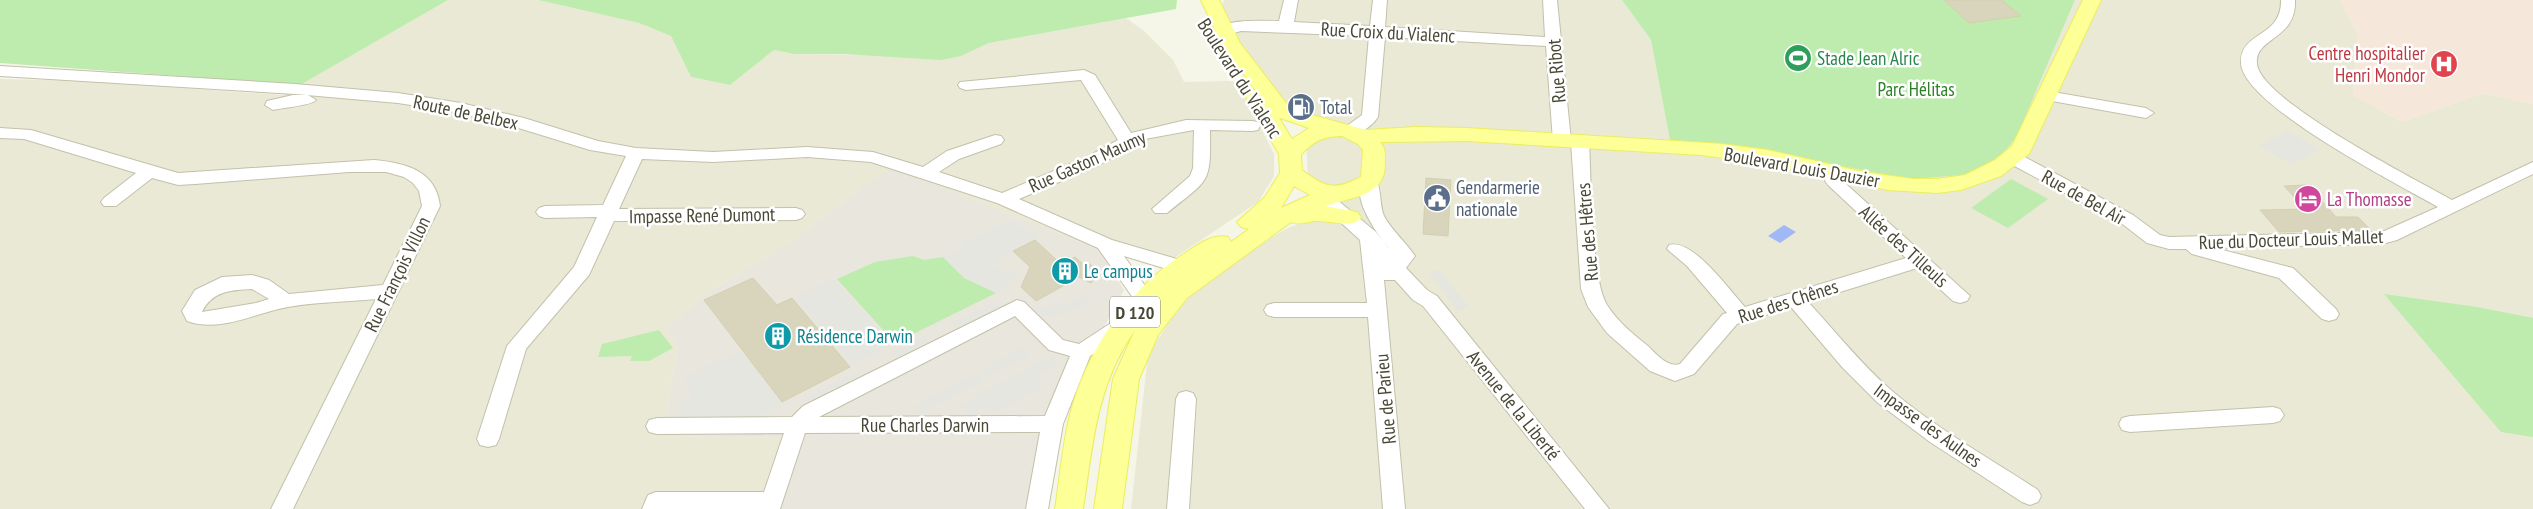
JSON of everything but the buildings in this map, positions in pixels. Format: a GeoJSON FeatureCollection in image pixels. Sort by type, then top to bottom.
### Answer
{"type":"FeatureCollection","features":[{"type":"Feature","properties":{"kind":"main road","name":"Boulevard du Vialenc"},"geometry":{"type":"LineString","coordinates":[[1194,0],[1209,36],[1258,100],[1290,164]]}},
{"type":"Feature","properties":{"kind":"main road"},"geometry":{"type":"LineString","coordinates":[[1210,0],[1215,17],[1223,31],[1283,111],[1287,114],[1348,132],[1374,149],[1374,175],[1369,182],[1352,191],[1326,194],[1290,164],[1301,140],[1320,131],[1348,132]]}},
{"type":"Feature","properties":{"kind":"main road","name":"Boulevard Louis Dauzier"},"geometry":{"type":"LineString","coordinates":[[1348,132],[1454,133],[1744,153],[1911,185],[1948,185],[1984,177],[2005,166],[2021,149],[2092,0]]}},
{"type":"Feature","properties":{"kind":"main road","name":"Boulevard Louis Dauzier"},"geometry":{"type":"LineString","coordinates":[[1375,160],[1414,141],[1454,133]]}},
{"type":"Feature","properties":{"kind":"main road","name":"D 120"},"geometry":{"type":"LineString","coordinates":[[1069,509],[1083,415],[1099,372],[1127,322],[1145,300],[1180,268],[1220,243],[1274,202],[1290,164]]}},
{"type":"Feature","properties":{"kind":"main road","name":"D 120"},"geometry":{"type":"LineString","coordinates":[[1108,509],[1126,379],[1147,332],[1178,292],[1257,233],[1283,216],[1326,194]]}},
{"type":"Feature","properties":{"kind":"main road"},"geometry":{"type":"LineString","coordinates":[[1257,233],[1308,214],[1350,218]]}},
{"type":"Feature","properties":{"kind":"street"},"geometry":{"type":"LineString","coordinates":[[1286,26],[1291,0]]}},
{"type":"Feature","properties":{"kind":"street"},"geometry":{"type":"LineString","coordinates":[[1348,132],[1361,125],[1370,117],[1380,0]]}},
{"type":"Feature","properties":{"kind":"street","name":"Rue Ribot"},"geometry":{"type":"LineString","coordinates":[[1550,0],[1554,42],[1571,142]]}},
{"type":"Feature","properties":{"kind":"street"},"geometry":{"type":"LineString","coordinates":[[2288,0],[2290,12],[2287,20],[2257,44],[2249,57],[2249,66],[2258,83],[2289,110],[2321,132],[2452,207]]}},
{"type":"Feature","properties":{"kind":"street","name":"Rue Croix du Vialenc"},"geometry":{"type":"LineString","coordinates":[[1223,31],[1240,26],[1286,26],[1554,42]]}},
{"type":"Feature","properties":{"kind":"street","name":"Route de Belbex"},"geometry":{"type":"LineString","coordinates":[[0,71],[295,89],[392,104],[461,108],[518,122],[596,146],[636,153],[713,157],[807,152],[873,157],[1003,199],[1105,244],[1180,268]]}},
{"type":"Feature","properties":{"kind":"street"},"geometry":{"type":"LineString","coordinates":[[966,85],[1084,75],[1089,78],[1128,142]]}},
{"type":"Feature","properties":{"kind":"street"},"geometry":{"type":"LineString","coordinates":[[2046,96],[2146,113]]}},
{"type":"Feature","properties":{"kind":"street"},"geometry":{"type":"LineString","coordinates":[[273,105],[301,99],[392,104],[414,113],[415,117]]}},
{"type":"Feature","properties":{"kind":"street"},"geometry":{"type":"LineString","coordinates":[[1160,209],[1198,179],[1202,168],[1202,124]]}},
{"type":"Feature","properties":{"kind":"street","name":"Rue Gaston Maumy"},"geometry":{"type":"LineString","coordinates":[[1003,199],[1093,161],[1140,135],[1164,129],[1202,124],[1252,126]]}},
{"type":"Feature","properties":{"kind":"street","name":"Rue François Villon"},"geometry":{"type":"LineString","coordinates":[[0,133],[25,134],[178,179],[362,165],[380,166],[411,174],[423,183],[430,195],[431,206],[282,509]]}},
{"type":"Feature","properties":{"kind":"street"},"geometry":{"type":"LineString","coordinates":[[926,173],[953,155],[995,140]]}},
{"type":"Feature","properties":{"kind":"street","name":"Rue des Hêtres"},"geometry":{"type":"LineString","coordinates":[[1571,142],[1591,290],[1598,307],[1614,328],[1656,366],[1675,373]]}},
{"type":"Feature","properties":{"kind":"street","name":"Impasse René Dumont"},"geometry":{"type":"LineString","coordinates":[[488,439],[517,346],[582,270],[636,153]]}},
{"type":"Feature","properties":{"kind":"street","name":"Rue de Bel Air"},"geometry":{"type":"LineString","coordinates":[[2013,158],[2127,219],[2154,238]]}},
{"type":"Feature","properties":{"kind":"street","name":"Rue du Docteur Louis Mallet"},"geometry":{"type":"LineString","coordinates":[[2154,238],[2169,243],[2189,243],[2382,238],[2397,234],[2533,167]]}},
{"type":"Feature","properties":{"kind":"street"},"geometry":{"type":"LineString","coordinates":[[110,202],[149,172]]}},
{"type":"Feature","properties":{"kind":"street","name":"Allée des Tilleuls"},"geometry":{"type":"LineString","coordinates":[[1836,172],[1834,181],[1840,188],[1960,296]]}},
{"type":"Feature","properties":{"kind":"street","name":"Avenue de la Liberté"},"geometry":{"type":"LineString","coordinates":[[1369,182],[1369,199],[1374,217],[1400,263],[1598,509]]}},
{"type":"Feature","properties":{"kind":"street","name":"Avenue de la Liberté"},"geometry":{"type":"LineString","coordinates":[[1326,194],[1400,263]]}},
{"type":"Feature","properties":{"kind":"street","name":"Impasse René Dumont"},"geometry":{"type":"LineString","coordinates":[[546,212],[796,214]]}},
{"type":"Feature","properties":{"kind":"street"},"geometry":{"type":"LineString","coordinates":[[1369,236],[1376,289]]}},
{"type":"Feature","properties":{"kind":"street"},"geometry":{"type":"LineString","coordinates":[[2189,243],[2199,250],[2286,272],[2329,314]]}},
{"type":"Feature","properties":{"kind":"street"},"geometry":{"type":"LineString","coordinates":[[1105,244],[1145,300]]}},
{"type":"Feature","properties":{"kind":"street"},"geometry":{"type":"LineString","coordinates":[[1676,249],[1694,262],[1740,315]]}},
{"type":"Feature","properties":{"kind":"street","name":"Rue des Chênes"},"geometry":{"type":"LineString","coordinates":[[1675,373],[1687,369],[1725,323],[1740,315],[1921,260]]}},
{"type":"Feature","properties":{"kind":"street"},"geometry":{"type":"LineString","coordinates":[[1376,289],[1400,263]]}},
{"type":"Feature","properties":{"kind":"street","name":"Rue de Parieu"},"geometry":{"type":"LineString","coordinates":[[1376,289],[1394,509]]}},
{"type":"Feature","properties":{"kind":"street"},"geometry":{"type":"LineString","coordinates":[[285,300],[389,292]]}},
{"type":"Feature","properties":{"kind":"street","name":"Impasse des Aulnes"},"geometry":{"type":"LineString","coordinates":[[1794,298],[1866,380],[1886,398],[1926,428],[2030,496]]}},
{"type":"Feature","properties":{"kind":"street","name":"Rue Charles Darwin"},"geometry":{"type":"LineString","coordinates":[[653,509],[656,501],[770,505],[797,426],[810,412],[1017,307],[1056,345],[1082,352]]}},
{"type":"Feature","properties":{"kind":"street"},"geometry":{"type":"LineString","coordinates":[[1274,310],[1377,310]]}},
{"type":"Feature","properties":{"kind":"street"},"geometry":{"type":"LineString","coordinates":[[1037,509],[1052,424],[1082,352],[1127,322]]}},
{"type":"Feature","properties":{"kind":"street"},"geometry":{"type":"LineString","coordinates":[[1178,509],[1186,399]]}},
{"type":"Feature","properties":{"kind":"street"},"geometry":{"type":"LineString","coordinates":[[2130,424],[2273,415]]}},
{"type":"Feature","properties":{"kind":"street","name":"Rue Charles Darwin"},"geometry":{"type":"LineString","coordinates":[[797,426],[1052,424]]}},
{"type":"Feature","properties":{"kind":"street"},"geometry":{"type":"LineString","coordinates":[[657,426],[797,426]]}},
{"type":"Feature","properties":{"kind":"shaded area"},"geometry":{"type":"Polygon","coordinates":[[[448,0],[538,0],[639,23],[671,36],[691,77],[730,85],[774,50],[794,54],[961,56],[989,43],[1126,18],[1144,31],[1173,60],[1184,82],[1233,81],[1254,114],[1274,154],[1274,176],[1258,202],[1162,266],[1099,250],[892,169],[869,182],[792,241],[712,290],[666,327],[678,347],[662,436],[804,438],[774,509],[0,509],[0,79],[83,81],[282,95],[448,0]]]}},
{"type":"Feature","properties":{"kind":"shaded area"},"geometry":{"type":"Polygon","coordinates":[[[1224,0],[1622,0],[1651,40],[1670,140],[1717,143],[1752,149],[2035,94],[2075,0],[2340,0],[2358,35],[2353,95],[2402,122],[2483,93],[2533,104],[2533,509],[1131,509],[1148,355],[1182,302],[1222,269],[1284,230],[1310,219],[1305,117],[1281,101],[1230,32],[1221,10],[1224,0]]]}},
{"type":"Feature","properties":{"kind":"shaded area","name":"Centre hospitalier Henri Mondor"},"geometry":{"type":"Polygon","coordinates":[[[2340,0],[2533,0],[2533,104],[2483,93],[2402,122],[2353,95],[2358,35],[2340,0]]]}},
{"type":"Feature","properties":{"kind":"shaded area"},"geometry":{"type":"Polygon","coordinates":[[[2288,131],[2321,150],[2292,164],[2258,146],[2288,131]]]}},
{"type":"Feature","properties":{"kind":"shaded area"},"geometry":{"type":"Polygon","coordinates":[[[892,168],[1099,250],[1124,290],[1066,397],[1048,509],[774,509],[803,438],[662,436],[678,347],[666,327],[712,290],[792,241],[869,182],[892,168]]]}},
{"type":"Feature","properties":{"kind":"shaded area"},"geometry":{"type":"Polygon","coordinates":[[[1011,220],[1019,227],[1042,236],[1017,246],[993,266],[1018,275],[998,293],[965,277],[944,256],[961,249],[965,242],[1011,220]]]}},
{"type":"Feature","properties":{"kind":"shaded area"},"geometry":{"type":"Polygon","coordinates":[[[1438,269],[1469,307],[1458,311],[1429,272],[1438,269]]]}},
{"type":"Feature","properties":{"kind":"shaded area"},"geometry":{"type":"Polygon","coordinates":[[[834,279],[892,345],[851,365],[795,297],[834,279]]]}},
{"type":"Feature","properties":{"kind":"shaded area"},"geometry":{"type":"Polygon","coordinates":[[[1086,295],[1096,298],[1071,311],[1052,316],[1034,316],[1037,307],[1066,305],[1086,295]]]}},
{"type":"Feature","properties":{"kind":"shaded area"},"geometry":{"type":"Polygon","coordinates":[[[993,303],[1000,309],[960,330],[953,323],[993,303]]]}},
{"type":"Feature","properties":{"kind":"shaded area"},"geometry":{"type":"Polygon","coordinates":[[[924,337],[931,344],[898,361],[892,353],[924,337]]]}},
{"type":"Feature","properties":{"kind":"shaded area"},"geometry":{"type":"Polygon","coordinates":[[[1023,347],[1030,355],[988,377],[981,370],[1023,347]]]}},
{"type":"Feature","properties":{"kind":"shaded area"},"geometry":{"type":"Polygon","coordinates":[[[741,351],[781,404],[748,421],[684,422],[676,406],[694,397],[683,377],[741,351]]]}},
{"type":"Feature","properties":{"kind":"shaded area"},"geometry":{"type":"Polygon","coordinates":[[[1052,356],[1059,363],[1036,376],[1045,385],[994,414],[988,407],[974,415],[967,415],[958,406],[1052,356]]]}},
{"type":"Feature","properties":{"kind":"shaded area"},"geometry":{"type":"Polygon","coordinates":[[[855,372],[862,379],[809,407],[803,399],[855,372]]]}},
{"type":"Feature","properties":{"kind":"shaded area"},"geometry":{"type":"Polygon","coordinates":[[[977,373],[983,380],[920,413],[914,406],[977,373]]]}},
{"type":"Feature","properties":{"kind":"green space"},"geometry":{"type":"Polygon","coordinates":[[[0,0],[448,0],[300,85],[0,63],[0,0]]]}},
{"type":"Feature","properties":{"kind":"green space"},"geometry":{"type":"Polygon","coordinates":[[[538,0],[1177,0],[1176,9],[989,43],[961,56],[941,60],[844,54],[794,54],[774,50],[730,85],[691,77],[671,36],[639,23],[538,0]]]}},
{"type":"Feature","properties":{"kind":"green space","name":"Parc Hélitas"},"geometry":{"type":"Polygon","coordinates":[[[1622,0],[2075,0],[2016,138],[1995,162],[1962,175],[1911,179],[1717,143],[1670,140],[1651,40],[1622,0]]]}},
{"type":"Feature","properties":{"kind":"green space"},"geometry":{"type":"Polygon","coordinates":[[[2011,179],[2048,199],[2008,228],[1971,208],[2011,179]]]}},
{"type":"Feature","properties":{"kind":"green space"},"geometry":{"type":"Polygon","coordinates":[[[913,256],[924,260],[943,257],[964,278],[996,293],[895,343],[837,279],[875,262],[913,256]]]}},
{"type":"Feature","properties":{"kind":"green space"},"geometry":{"type":"Polygon","coordinates":[[[2384,294],[2477,307],[2533,318],[2533,437],[2501,432],[2384,294]]]}},
{"type":"Feature","properties":{"kind":"green space"},"geometry":{"type":"Polygon","coordinates":[[[659,330],[673,348],[649,361],[630,361],[632,356],[598,357],[602,344],[659,330]]]}},
{"type":"Feature","properties":{"kind":"water"},"geometry":{"type":"Polygon","coordinates":[[[1784,225],[1796,232],[1780,243],[1768,236],[1784,225]]]}},
{"type":"Feature","properties":{"kind":"place","name":"Stade Jean Alric"},"geometry":{"type":"Point","coordinates":[1798,58]}},
{"type":"Feature","properties":{"kind":"place","name":"Centre hospitalier Henri Mondor"},"geometry":{"type":"Point","coordinates":[2444,64]}},
{"type":"Feature","properties":{"kind":"place","name":"Total"},"geometry":{"type":"Point","coordinates":[1301,107]}},
{"type":"Feature","properties":{"kind":"place","name":"Gendarmerie nationale"},"geometry":{"type":"Point","coordinates":[1437,198]}},
{"type":"Feature","properties":{"kind":"place","name":"La Thomasse"},"geometry":{"type":"Point","coordinates":[2308,199]}},
{"type":"Feature","properties":{"kind":"place","name":"Le campus"},"geometry":{"type":"Point","coordinates":[1065,271]}},
{"type":"Feature","properties":{"kind":"place","name":"Résidence Darwin"},"geometry":{"type":"Point","coordinates":[778,336]}}]}
